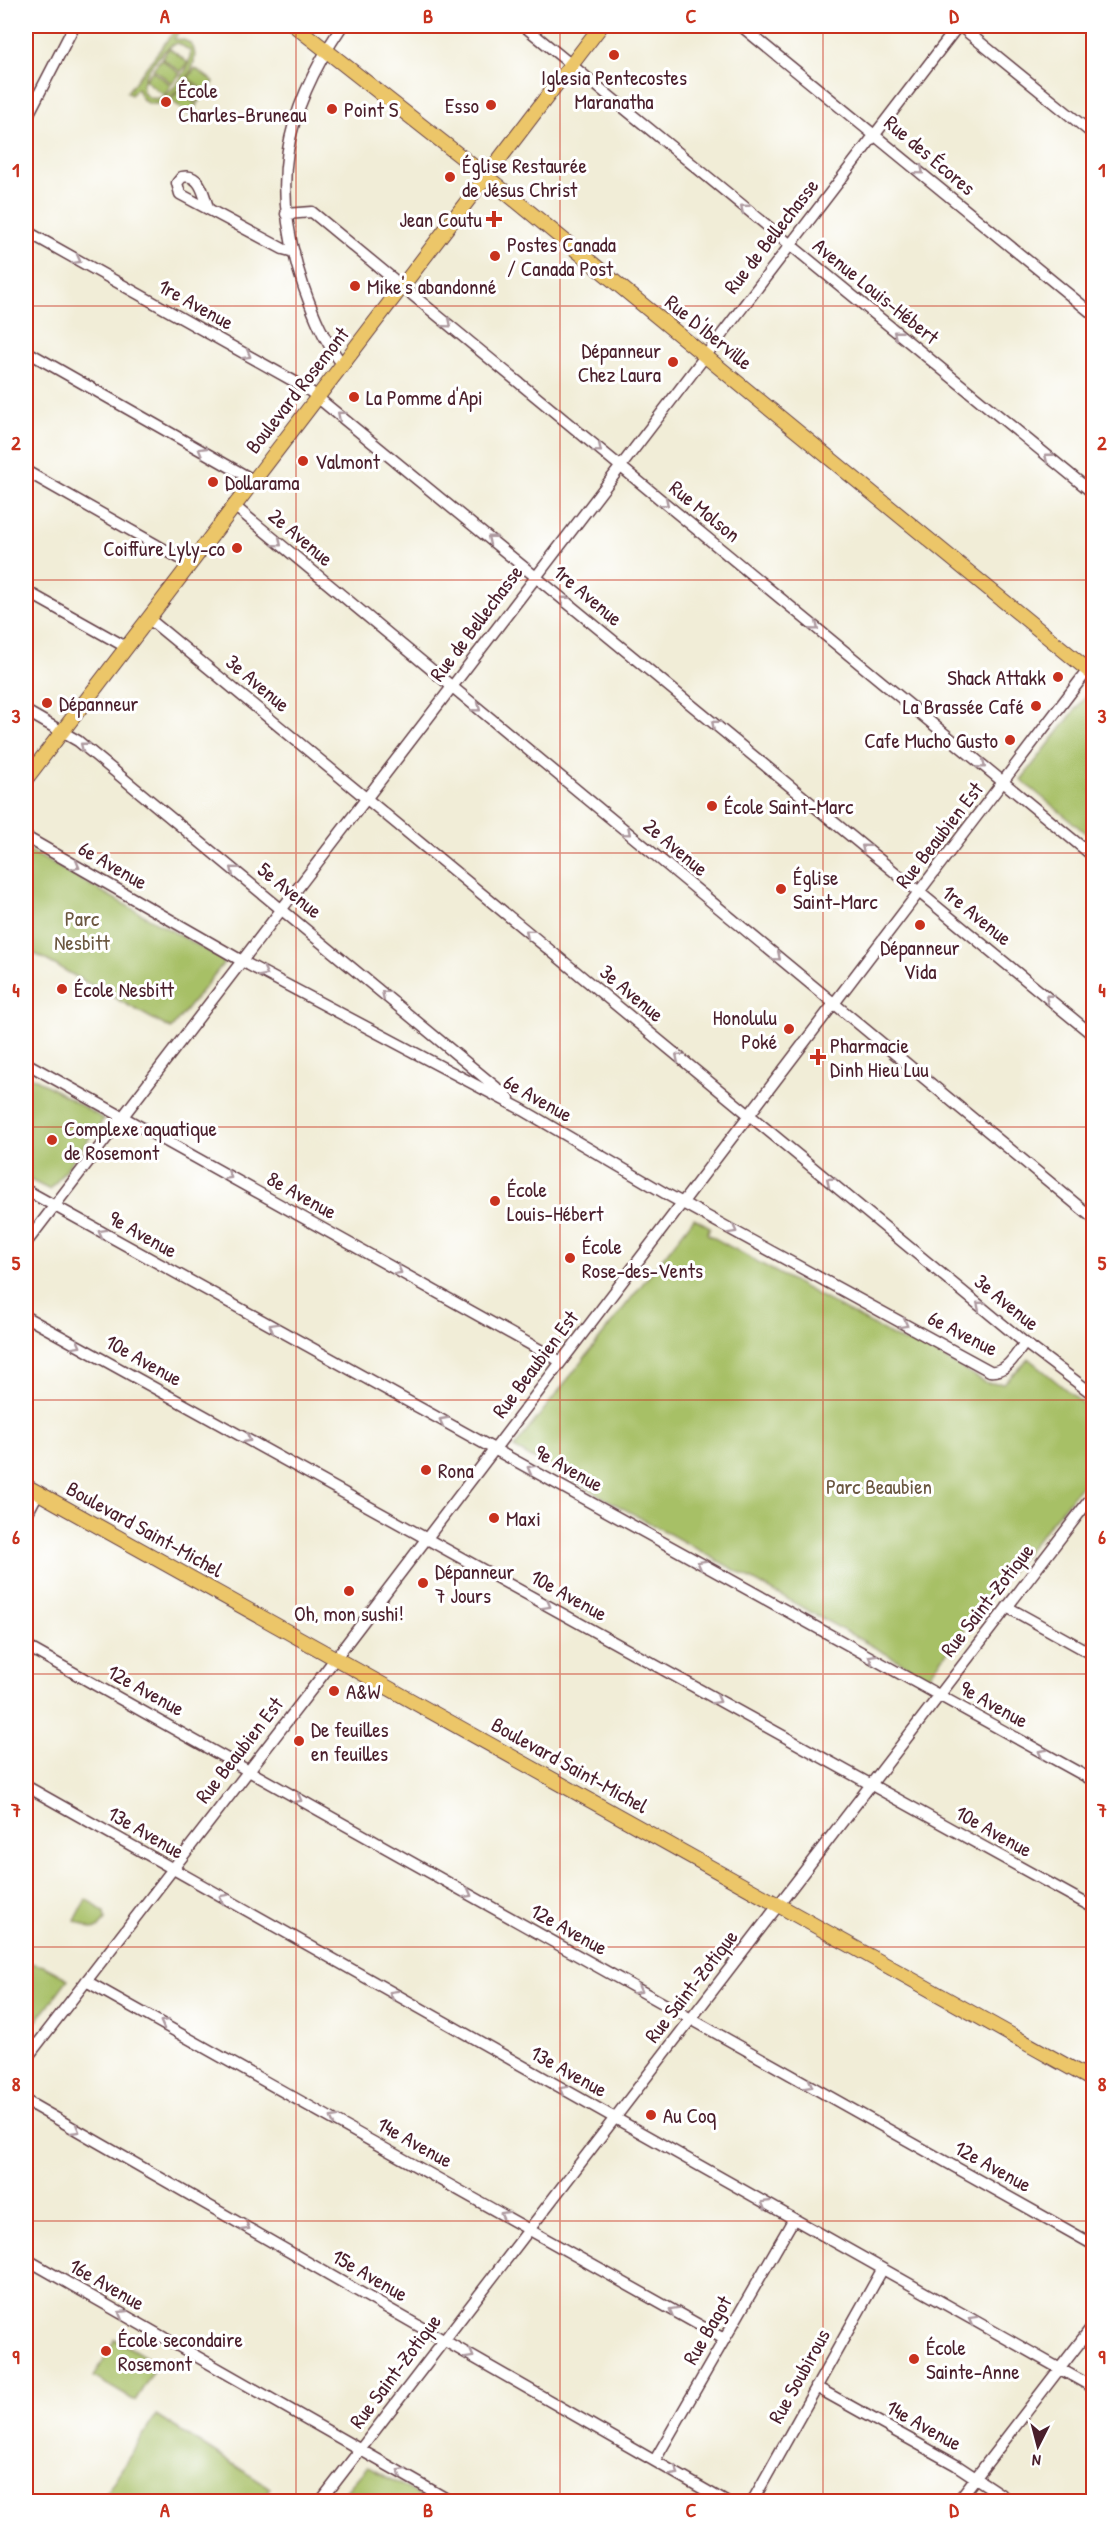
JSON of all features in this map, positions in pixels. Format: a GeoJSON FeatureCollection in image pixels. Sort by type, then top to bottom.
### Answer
{"type":"FeatureCollection","features":[{"type":"Feature","properties":{"kind":"main road","name":"Rue D'Iberville"},"geometry":{"type":"LineString","coordinates":[[296,26],[487,177],[1091,670]]}},
{"type":"Feature","properties":{"kind":"main road","name":"Boulevard Rosemont"},"geometry":{"type":"LineString","coordinates":[[26,779],[601,26]]}},
{"type":"Feature","properties":{"kind":"main road","name":"Boulevard Saint-Michel"},"geometry":{"type":"LineString","coordinates":[[26,1486],[1094,2081]]}},
{"type":"Feature","properties":{"kind":"street"},"geometry":{"type":"LineString","coordinates":[[26,119],[30,101],[74,26]]}},
{"type":"Feature","properties":{"kind":"street"},"geometry":{"type":"LineString","coordinates":[[342,26],[317,64],[302,100],[285,154],[286,214],[294,252],[316,323],[329,348],[343,365]]}},
{"type":"Feature","properties":{"kind":"street","name":"Avenue Louis-Hébert"},"geometry":{"type":"LineString","coordinates":[[524,26],[1094,494]]}},
{"type":"Feature","properties":{"kind":"street","name":"Rue des Écores"},"geometry":{"type":"LineString","coordinates":[[741,26],[1094,315]]}},
{"type":"Feature","properties":{"kind":"street"},"geometry":{"type":"LineString","coordinates":[[959,26],[1094,135]]}},
{"type":"Feature","properties":{"kind":"street","name":"Rue de Bellechasse"},"geometry":{"type":"LineString","coordinates":[[26,1243],[244,962],[704,355],[959,26]]}},
{"type":"Feature","properties":{"kind":"street"},"geometry":{"type":"LineString","coordinates":[[208,208],[283,249],[294,252]]}},
{"type":"Feature","properties":{"kind":"street","name":"Rue Molson"},"geometry":{"type":"LineString","coordinates":[[286,214],[312,212],[1094,857]]}},
{"type":"Feature","properties":{"kind":"street","name":"1re Avenue"},"geometry":{"type":"LineString","coordinates":[[26,231],[318,397],[1094,1036]]}},
{"type":"Feature","properties":{"kind":"street"},"geometry":{"type":"LineString","coordinates":[[26,351],[253,480]]}},
{"type":"Feature","properties":{"kind":"street"},"geometry":{"type":"LineString","coordinates":[[26,471],[190,564]]}},
{"type":"Feature","properties":{"kind":"street","name":"2e Avenue"},"geometry":{"type":"LineString","coordinates":[[233,505],[1094,1218]]}},
{"type":"Feature","properties":{"kind":"street"},"geometry":{"type":"LineString","coordinates":[[26,591],[126,647]]}},
{"type":"Feature","properties":{"kind":"street","name":"3e Avenue"},"geometry":{"type":"LineString","coordinates":[[148,618],[1025,1343],[1094,1395]]}},
{"type":"Feature","properties":{"kind":"street","name":"Rue Beaubien Est"},"geometry":{"type":"LineString","coordinates":[[26,2059],[428,1538],[918,892],[1091,670]]}},
{"type":"Feature","properties":{"kind":"street","name":"5e Avenue"},"geometry":{"type":"LineString","coordinates":[[26,711],[78,741],[523,1110]]}},
{"type":"Feature","properties":{"kind":"street","name":"6e Avenue"},"geometry":{"type":"LineString","coordinates":[[26,837],[244,962],[523,1110],[682,1202],[990,1371],[997,1372],[1004,1368],[1025,1343]]}},
{"type":"Feature","properties":{"kind":"street","name":"8e Avenue"},"geometry":{"type":"LineString","coordinates":[[26,1062],[560,1361]]}},
{"type":"Feature","properties":{"kind":"street","name":"9e Avenue"},"geometry":{"type":"LineString","coordinates":[[26,1190],[1094,1781]]}},
{"type":"Feature","properties":{"kind":"street","name":"10e Avenue"},"geometry":{"type":"LineString","coordinates":[[26,1317],[1094,1908]]}},
{"type":"Feature","properties":{"kind":"street"},"geometry":{"type":"LineString","coordinates":[[26,1516],[38,1493]]}},
{"type":"Feature","properties":{"kind":"street","name":"Rue Saint-Zotique"},"geometry":{"type":"LineString","coordinates":[[320,2502],[1094,1494]]}},
{"type":"Feature","properties":{"kind":"street"},"geometry":{"type":"LineString","coordinates":[[1006,1607],[1094,1655]]}},
{"type":"Feature","properties":{"kind":"street","name":"12e Avenue"},"geometry":{"type":"LineString","coordinates":[[26,1646],[1094,2245]]}},
{"type":"Feature","properties":{"kind":"street","name":"13e Avenue"},"geometry":{"type":"LineString","coordinates":[[26,1786],[1094,2388]]}},
{"type":"Feature","properties":{"kind":"street","name":"14e Avenue"},"geometry":{"type":"LineString","coordinates":[[86,1981],[724,2339]]}},
{"type":"Feature","properties":{"kind":"street","name":"15e Avenue"},"geometry":{"type":"LineString","coordinates":[[26,2101],[726,2502]]}},
{"type":"Feature","properties":{"kind":"street","name":"Rue Bagot"},"geometry":{"type":"LineString","coordinates":[[655,2460],[793,2220]]}},
{"type":"Feature","properties":{"kind":"street","name":"16e Avenue"},"geometry":{"type":"LineString","coordinates":[[26,2259],[452,2502]]}},
{"type":"Feature","properties":{"kind":"street","name":"Rue Soubirous"},"geometry":{"type":"LineString","coordinates":[[752,2502],[882,2270]]}},
{"type":"Feature","properties":{"kind":"street"},"geometry":{"type":"LineString","coordinates":[[957,2502],[1094,2324]]}},
{"type":"Feature","properties":{"kind":"street","name":"14e Avenue"},"geometry":{"type":"LineString","coordinates":[[816,2386],[976,2478],[1011,2502]]}},
{"type":"Feature","properties":{"kind":"green space"},"geometry":{"type":"Polygon","coordinates":[[[176,29],[179,31],[174,39],[189,43],[195,54],[192,69],[183,84],[171,96],[158,103],[146,102],[137,88],[131,95],[127,92],[176,29]],[[178,43],[159,56],[148,71],[143,92],[150,98],[158,98],[167,94],[187,68],[190,51],[178,43]]]}},
{"type":"Feature","properties":{"kind":"green space"},"geometry":{"type":"Polygon","coordinates":[[[169,48],[188,63],[181,72],[162,58],[169,48]]]}},
{"type":"Feature","properties":{"kind":"green space"},"geometry":{"type":"Polygon","coordinates":[[[161,59],[180,74],[172,83],[153,69],[161,59]]]}},
{"type":"Feature","properties":{"kind":"green space"},"geometry":{"type":"Polygon","coordinates":[[[195,68],[214,82],[207,92],[188,78],[195,68]]]}},
{"type":"Feature","properties":{"kind":"green space"},"geometry":{"type":"Polygon","coordinates":[[[152,71],[171,85],[164,95],[145,80],[152,71]]]}},
{"type":"Feature","properties":{"kind":"green space"},"geometry":{"type":"Polygon","coordinates":[[[187,79],[206,94],[198,103],[179,89],[187,79]]]}},
{"type":"Feature","properties":{"kind":"green space"},"geometry":{"type":"Polygon","coordinates":[[[178,91],[197,105],[190,115],[171,100],[178,91]]]}},
{"type":"Feature","properties":{"kind":"green space"},"geometry":{"type":"Polygon","coordinates":[[[1093,687],[1093,839],[1021,780],[1093,687]]]}},
{"type":"Feature","properties":{"kind":"green space","name":"Parc Nesbitt"},"geometry":{"type":"Polygon","coordinates":[[[26,849],[222,959],[223,964],[171,1029],[26,949],[26,849]]]}},
{"type":"Feature","properties":{"kind":"green space","name":"Complexe aquatique de Rosemont"},"geometry":{"type":"Polygon","coordinates":[[[26,1073],[104,1119],[50,1190],[26,1178],[26,1073]]]}},
{"type":"Feature","properties":{"kind":"green space","name":"Parc Beaubien"},"geometry":{"type":"Polygon","coordinates":[[[694,1218],[710,1227],[707,1234],[905,1343],[909,1338],[987,1383],[1004,1383],[1029,1359],[1093,1412],[1093,1472],[990,1596],[928,1677],[514,1448],[694,1218]]]}},
{"type":"Feature","properties":{"kind":"green space"},"geometry":{"type":"Polygon","coordinates":[[[86,1899],[104,1912],[105,1920],[98,1928],[91,1929],[75,1921],[86,1899]]]}},
{"type":"Feature","properties":{"kind":"green space"},"geometry":{"type":"Polygon","coordinates":[[[30,1963],[44,1966],[68,1979],[26,2035],[26,1967],[30,1963]]]}},
{"type":"Feature","properties":{"kind":"green space"},"geometry":{"type":"Polygon","coordinates":[[[115,2339],[158,2364],[135,2401],[94,2377],[115,2339]]]}},
{"type":"Feature","properties":{"kind":"green space"},"geometry":{"type":"Polygon","coordinates":[[[156,2415],[270,2488],[261,2501],[101,2501],[156,2415]]]}},
{"type":"Feature","properties":{"kind":"green space"},"geometry":{"type":"Polygon","coordinates":[[[367,2467],[370,2468],[430,2501],[337,2501],[367,2467]]]}},
{"type":"Feature","properties":{"kind":"place","name":"Iglesia Pentecostes Maranatha"},"geometry":{"type":"Point","coordinates":[614,55]}},
{"type":"Feature","properties":{"kind":"place","name":"École Charles-Bruneau"},"geometry":{"type":"Point","coordinates":[166,102]}},
{"type":"Feature","properties":{"kind":"place","name":"Esso"},"geometry":{"type":"Point","coordinates":[491,105]}},
{"type":"Feature","properties":{"kind":"place","name":"Point S"},"geometry":{"type":"Point","coordinates":[332,109]}},
{"type":"Feature","properties":{"kind":"place","name":"Église Restaurée de Jésus Christ"},"geometry":{"type":"Point","coordinates":[450,177]}},
{"type":"Feature","properties":{"kind":"place","name":"Jean Coutu"},"geometry":{"type":"Point","coordinates":[494,219]}},
{"type":"Feature","properties":{"kind":"place","name":"Postes Canada / Canada Post"},"geometry":{"type":"Point","coordinates":[495,256]}},
{"type":"Feature","properties":{"kind":"place","name":"Mike's abandonné"},"geometry":{"type":"Point","coordinates":[355,286]}},
{"type":"Feature","properties":{"kind":"place","name":"Dépanneur Chez Laura"},"geometry":{"type":"Point","coordinates":[673,362]}},
{"type":"Feature","properties":{"kind":"place","name":"La Pomme d'Api"},"geometry":{"type":"Point","coordinates":[354,397]}},
{"type":"Feature","properties":{"kind":"place","name":"Valmont"},"geometry":{"type":"Point","coordinates":[303,461]}},
{"type":"Feature","properties":{"kind":"place","name":"Dollarama"},"geometry":{"type":"Point","coordinates":[213,482]}},
{"type":"Feature","properties":{"kind":"place","name":"Coiffure Lyly-co"},"geometry":{"type":"Point","coordinates":[237,548]}},
{"type":"Feature","properties":{"kind":"place","name":"Shack Attakk"},"geometry":{"type":"Point","coordinates":[1058,677]}},
{"type":"Feature","properties":{"kind":"place","name":"Dépanneur"},"geometry":{"type":"Point","coordinates":[47,703]}},
{"type":"Feature","properties":{"kind":"place","name":"La Brassée Café"},"geometry":{"type":"Point","coordinates":[1036,706]}},
{"type":"Feature","properties":{"kind":"place","name":"Cafe Mucho Gusto"},"geometry":{"type":"Point","coordinates":[1010,740]}},
{"type":"Feature","properties":{"kind":"place","name":"École Saint-Marc"},"geometry":{"type":"Point","coordinates":[712,806]}},
{"type":"Feature","properties":{"kind":"place","name":"Église Saint-Marc"},"geometry":{"type":"Point","coordinates":[781,889]}},
{"type":"Feature","properties":{"kind":"place","name":"Dépanneur Vida"},"geometry":{"type":"Point","coordinates":[920,925]}},
{"type":"Feature","properties":{"kind":"place","name":"École Nesbitt"},"geometry":{"type":"Point","coordinates":[62,989]}},
{"type":"Feature","properties":{"kind":"place","name":"Honolulu Poké"},"geometry":{"type":"Point","coordinates":[789,1029]}},
{"type":"Feature","properties":{"kind":"place","name":"Pharmacie Dinh Hieu Luu"},"geometry":{"type":"Point","coordinates":[818,1057]}},
{"type":"Feature","properties":{"kind":"place","name":"Complexe aquatique de Rosemont"},"geometry":{"type":"Point","coordinates":[52,1140]}},
{"type":"Feature","properties":{"kind":"place","name":"École Louis-Hébert"},"geometry":{"type":"Point","coordinates":[495,1201]}},
{"type":"Feature","properties":{"kind":"place","name":"École Rose-des-Vents"},"geometry":{"type":"Point","coordinates":[570,1258]}},
{"type":"Feature","properties":{"kind":"place","name":"Rona"},"geometry":{"type":"Point","coordinates":[426,1470]}},
{"type":"Feature","properties":{"kind":"place","name":"Maxi"},"geometry":{"type":"Point","coordinates":[494,1518]}},
{"type":"Feature","properties":{"kind":"place","name":"Dépanneur 7 Jours"},"geometry":{"type":"Point","coordinates":[423,1583]}},
{"type":"Feature","properties":{"kind":"place","name":"Oh, mon sushi!"},"geometry":{"type":"Point","coordinates":[349,1591]}},
{"type":"Feature","properties":{"kind":"place","name":"A&W"},"geometry":{"type":"Point","coordinates":[334,1691]}},
{"type":"Feature","properties":{"kind":"place","name":"De feuilles en feuilles"},"geometry":{"type":"Point","coordinates":[299,1741]}},
{"type":"Feature","properties":{"kind":"place","name":"Au Coq"},"geometry":{"type":"Point","coordinates":[651,2115]}},
{"type":"Feature","properties":{"kind":"place","name":"École secondaire Rosemont"},"geometry":{"type":"Point","coordinates":[106,2351]}},
{"type":"Feature","properties":{"kind":"place","name":"École Sainte-Anne"},"geometry":{"type":"Point","coordinates":[914,2359]}}]}
